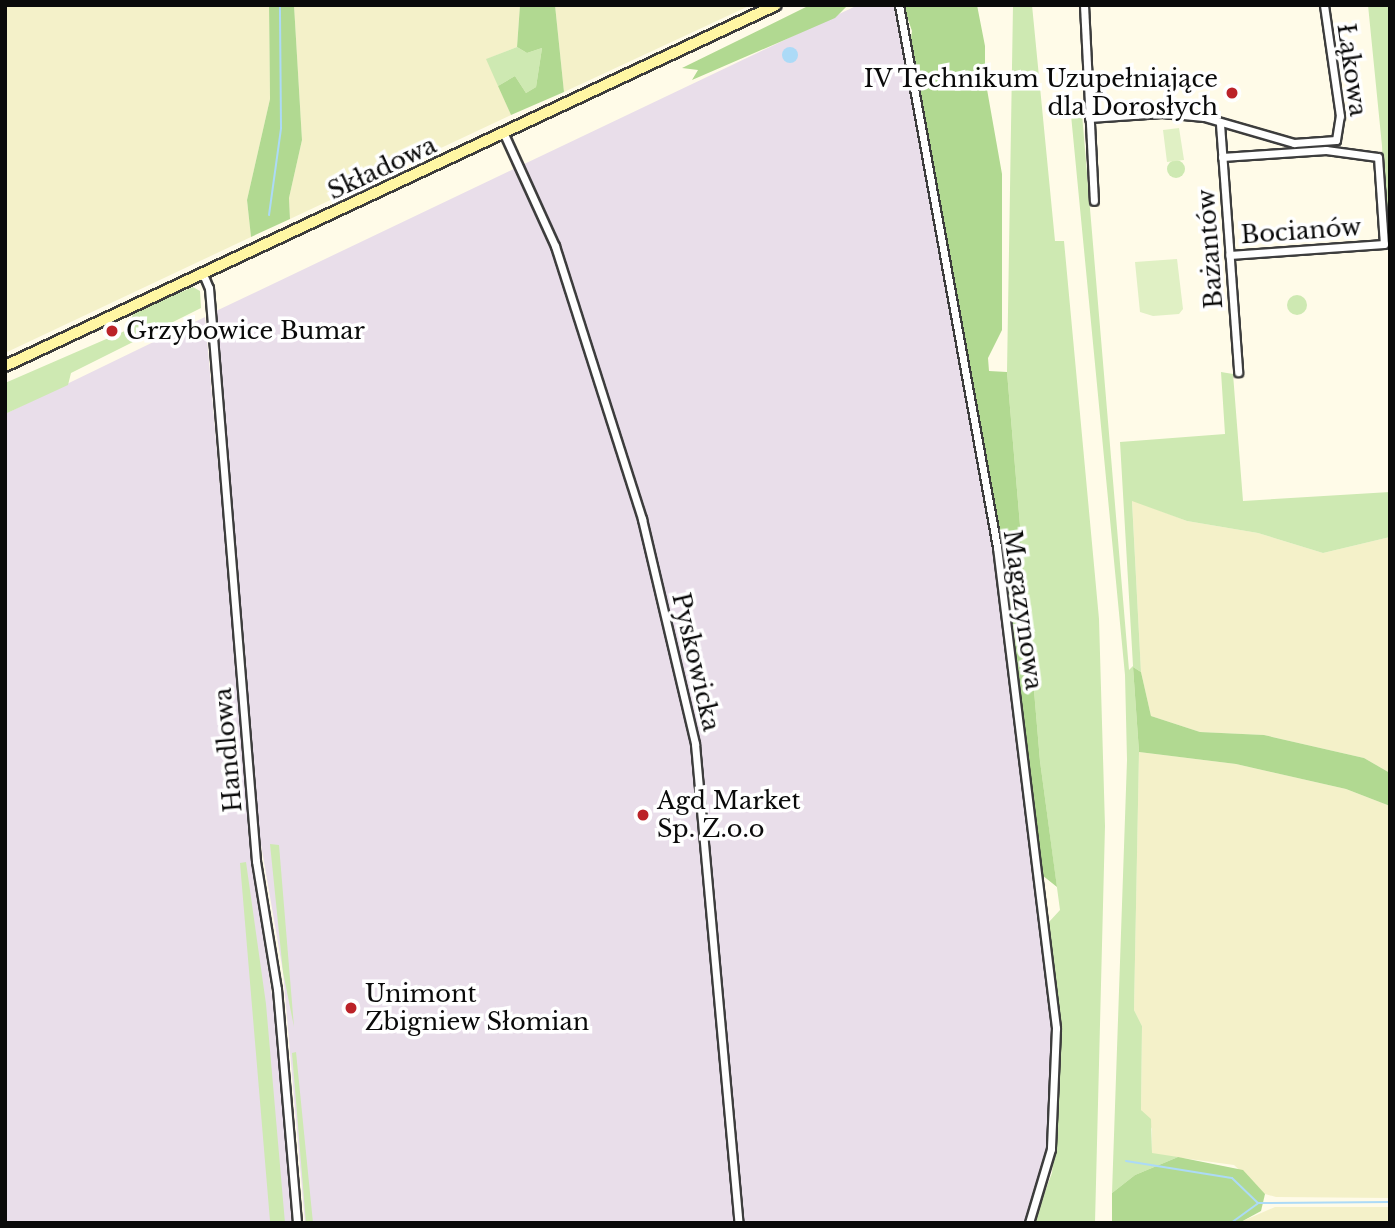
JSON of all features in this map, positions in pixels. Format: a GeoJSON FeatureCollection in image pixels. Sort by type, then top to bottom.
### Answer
{"type":"FeatureCollection","features":[{"type":"Feature","properties":{"kind":"main road","name":"Składowa"},"geometry":{"type":"LineString","coordinates":[[5,366],[776,5]]}},
{"type":"Feature","properties":{"kind":"street","name":"Magazynowa"},"geometry":{"type":"LineString","coordinates":[[899,5],[996,547],[1056,1028],[1051,1149],[1029,1223]]}},
{"type":"Feature","properties":{"kind":"street"},"geometry":{"type":"LineString","coordinates":[[1084,5],[1094,201]]}},
{"type":"Feature","properties":{"kind":"street","name":"Łąkowa"},"geometry":{"type":"LineString","coordinates":[[1089,118],[1162,113],[1204,117],[1220,124],[1294,143],[1339,137],[1334,57],[1324,5]]}},
{"type":"Feature","properties":{"kind":"street","name":"Bażantów"},"geometry":{"type":"LineString","coordinates":[[1220,124],[1238,372]]}},
{"type":"Feature","properties":{"kind":"street","name":"Pyskowicka"},"geometry":{"type":"LineString","coordinates":[[504,134],[555,246],[642,519],[695,744],[739,1223]]}},
{"type":"Feature","properties":{"kind":"street","name":"Bocianów"},"geometry":{"type":"LineString","coordinates":[[1222,158],[1326,150],[1378,158],[1384,244],[1229,255]]}},
{"type":"Feature","properties":{"kind":"street","name":"Handlowa"},"geometry":{"type":"LineString","coordinates":[[203,274],[209,288],[256,861],[277,989],[297,1223]]}},
{"type":"Feature","properties":{"kind":"shaded area"},"geometry":{"type":"Polygon","coordinates":[[[5,5],[269,5],[270,99],[247,200],[251,237],[5,353],[5,5]]]}},
{"type":"Feature","properties":{"kind":"shaded area"},"geometry":{"type":"Polygon","coordinates":[[[294,5],[520,5],[517,47],[487,59],[511,115],[290,219],[289,198],[302,140],[294,5]]]}},
{"type":"Feature","properties":{"kind":"shaded area"},"geometry":{"type":"Polygon","coordinates":[[[555,5],[751,5],[564,92],[555,5]]]}},
{"type":"Feature","properties":{"kind":"shaded area"},"geometry":{"type":"Polygon","coordinates":[[[858,5],[895,5],[996,563],[1053,1031],[1045,1170],[1025,1223],[305,1223],[283,972],[259,833],[216,311],[858,5]]]}},
{"type":"Feature","properties":{"kind":"shaded area"},"geometry":{"type":"Polygon","coordinates":[[[205,317],[256,888],[280,1049],[294,1223],[5,1223],[5,414],[205,317]]]}},
{"type":"Feature","properties":{"kind":"shaded area"},"geometry":{"type":"Polygon","coordinates":[[[1132,500],[1187,521],[1258,533],[1323,553],[1390,537],[1390,773],[1364,758],[1264,735],[1200,732],[1151,716],[1141,672],[1132,500]]]}},
{"type":"Feature","properties":{"kind":"shaded area"},"geometry":{"type":"Polygon","coordinates":[[[1139,752],[1236,764],[1346,789],[1390,806],[1390,1198],[1276,1197],[1265,1194],[1234,1165],[1152,1154],[1152,1129],[1141,1110],[1142,1026],[1134,1010],[1139,752]]]}},
{"type":"Feature","properties":{"kind":"shaded area"},"geometry":{"type":"Polygon","coordinates":[[[1275,1207],[1390,1207],[1390,1223],[1238,1223],[1275,1207]]]}},
{"type":"Feature","properties":{"kind":"green space"},"geometry":{"type":"Polygon","coordinates":[[[269,5],[294,5],[302,140],[289,198],[290,219],[251,237],[247,200],[270,99],[269,5]]]}},
{"type":"Feature","properties":{"kind":"green space"},"geometry":{"type":"Polygon","coordinates":[[[520,5],[555,5],[564,92],[511,115],[498,86],[515,76],[526,93],[536,87],[542,48],[527,53],[517,47],[520,5]]]}},
{"type":"Feature","properties":{"kind":"green space"},"geometry":{"type":"Polygon","coordinates":[[[810,5],[848,5],[835,18],[692,80],[698,70],[682,68],[810,5]]]}},
{"type":"Feature","properties":{"kind":"green space"},"geometry":{"type":"Polygon","coordinates":[[[903,5],[977,5],[985,46],[985,78],[1002,174],[1002,330],[988,358],[989,371],[1007,372],[1040,761],[1057,887],[1042,875],[993,508],[910,46],[912,31],[903,5]]]}},
{"type":"Feature","properties":{"kind":"green space"},"geometry":{"type":"Polygon","coordinates":[[[1013,5],[1032,5],[1055,241],[1064,241],[1099,619],[1105,826],[1095,1223],[1033,1223],[1052,1173],[1056,1130],[1058,1007],[1049,922],[1060,910],[1040,761],[1007,372],[1013,5]]]}},
{"type":"Feature","properties":{"kind":"green space"},"geometry":{"type":"Polygon","coordinates":[[[1368,5],[1390,5],[1390,278],[1382,146],[1368,5]]]}},
{"type":"Feature","properties":{"kind":"green space"},"geometry":{"type":"Polygon","coordinates":[[[517,47],[527,53],[542,48],[536,87],[526,93],[515,76],[498,86],[486,59],[517,47]]]}},
{"type":"Feature","properties":{"kind":"green space"},"geometry":{"type":"Polygon","coordinates":[[[1082,114],[1129,670],[1133,666],[1120,442],[1225,434],[1221,372],[1233,374],[1243,501],[1390,492],[1390,537],[1323,553],[1258,533],[1187,521],[1132,501],[1141,672],[1133,667],[1139,752],[1134,1010],[1142,1026],[1141,1110],[1151,1119],[1152,1153],[1178,1157],[1135,1175],[1112,1193],[1127,760],[1125,675],[1071,115],[1082,114]]]}},
{"type":"Feature","properties":{"kind":"green space"},"geometry":{"type":"Polygon","coordinates":[[[1179,128],[1184,160],[1167,162],[1163,130],[1179,128]]]}},
{"type":"Feature","properties":{"kind":"green space"},"geometry":{"type":"Polygon","coordinates":[[[1176,160],[1182,163],[1185,169],[1182,175],[1176,178],[1170,175],[1167,169],[1170,163],[1176,160]]]}},
{"type":"Feature","properties":{"kind":"green space"},"geometry":{"type":"Polygon","coordinates":[[[1177,259],[1183,309],[1179,314],[1153,316],[1140,312],[1135,262],[1177,259]]]}},
{"type":"Feature","properties":{"kind":"green space"},"geometry":{"type":"Polygon","coordinates":[[[193,287],[200,291],[201,308],[71,373],[68,385],[5,414],[5,383],[127,330],[134,312],[193,287]]]}},
{"type":"Feature","properties":{"kind":"green space"},"geometry":{"type":"Polygon","coordinates":[[[1297,295],[1304,298],[1307,305],[1304,312],[1297,315],[1290,312],[1287,305],[1290,298],[1297,295]]]}},
{"type":"Feature","properties":{"kind":"green space"},"geometry":{"type":"Polygon","coordinates":[[[1133,667],[1141,672],[1151,716],[1200,732],[1264,735],[1364,758],[1390,773],[1390,806],[1346,789],[1236,764],[1139,752],[1133,667]]]}},
{"type":"Feature","properties":{"kind":"green space"},"geometry":{"type":"Polygon","coordinates":[[[270,844],[279,845],[294,1027],[283,972],[270,844]]]}},
{"type":"Feature","properties":{"kind":"green space"},"geometry":{"type":"Polygon","coordinates":[[[246,862],[266,1004],[285,1223],[258,1223],[270,1221],[240,863],[246,862]]]}},
{"type":"Feature","properties":{"kind":"green space"},"geometry":{"type":"Polygon","coordinates":[[[296,1052],[313,1223],[306,1223],[292,1053],[296,1052]]]}},
{"type":"Feature","properties":{"kind":"green space"},"geometry":{"type":"Polygon","coordinates":[[[1178,1157],[1243,1170],[1265,1194],[1261,1211],[1239,1223],[1112,1223],[1112,1193],[1135,1175],[1178,1157]]]}},
{"type":"Feature","properties":{"kind":"water"},"geometry":{"type":"Polygon","coordinates":[[[787,47],[793,47],[798,55],[796,61],[787,63],[782,58],[782,52],[787,47]]]}},
{"type":"Feature","properties":{"kind":"waterway"},"geometry":{"type":"LineString","coordinates":[[269,215],[281,128],[280,5]]}},
{"type":"Feature","properties":{"kind":"waterway"},"geometry":{"type":"LineString","coordinates":[[1126,1161],[1232,1178],[1258,1203]]}},
{"type":"Feature","properties":{"kind":"waterway"},"geometry":{"type":"LineString","coordinates":[[1231,1223],[1259,1203],[1390,1202]]}},
{"type":"Feature","properties":{"kind":"place","name":"IV Technikum Uzupełniające dla Dorosłych"},"geometry":{"type":"Point","coordinates":[1232,93]}},
{"type":"Feature","properties":{"kind":"place","name":"Grzybowice Bumar"},"geometry":{"type":"Point","coordinates":[112,331]}},
{"type":"Feature","properties":{"kind":"place","name":"Agd Market Sp. Z.o.o"},"geometry":{"type":"Point","coordinates":[643,815]}},
{"type":"Feature","properties":{"kind":"place","name":"Unimont Zbigniew Słomian"},"geometry":{"type":"Point","coordinates":[351,1008]}}]}
